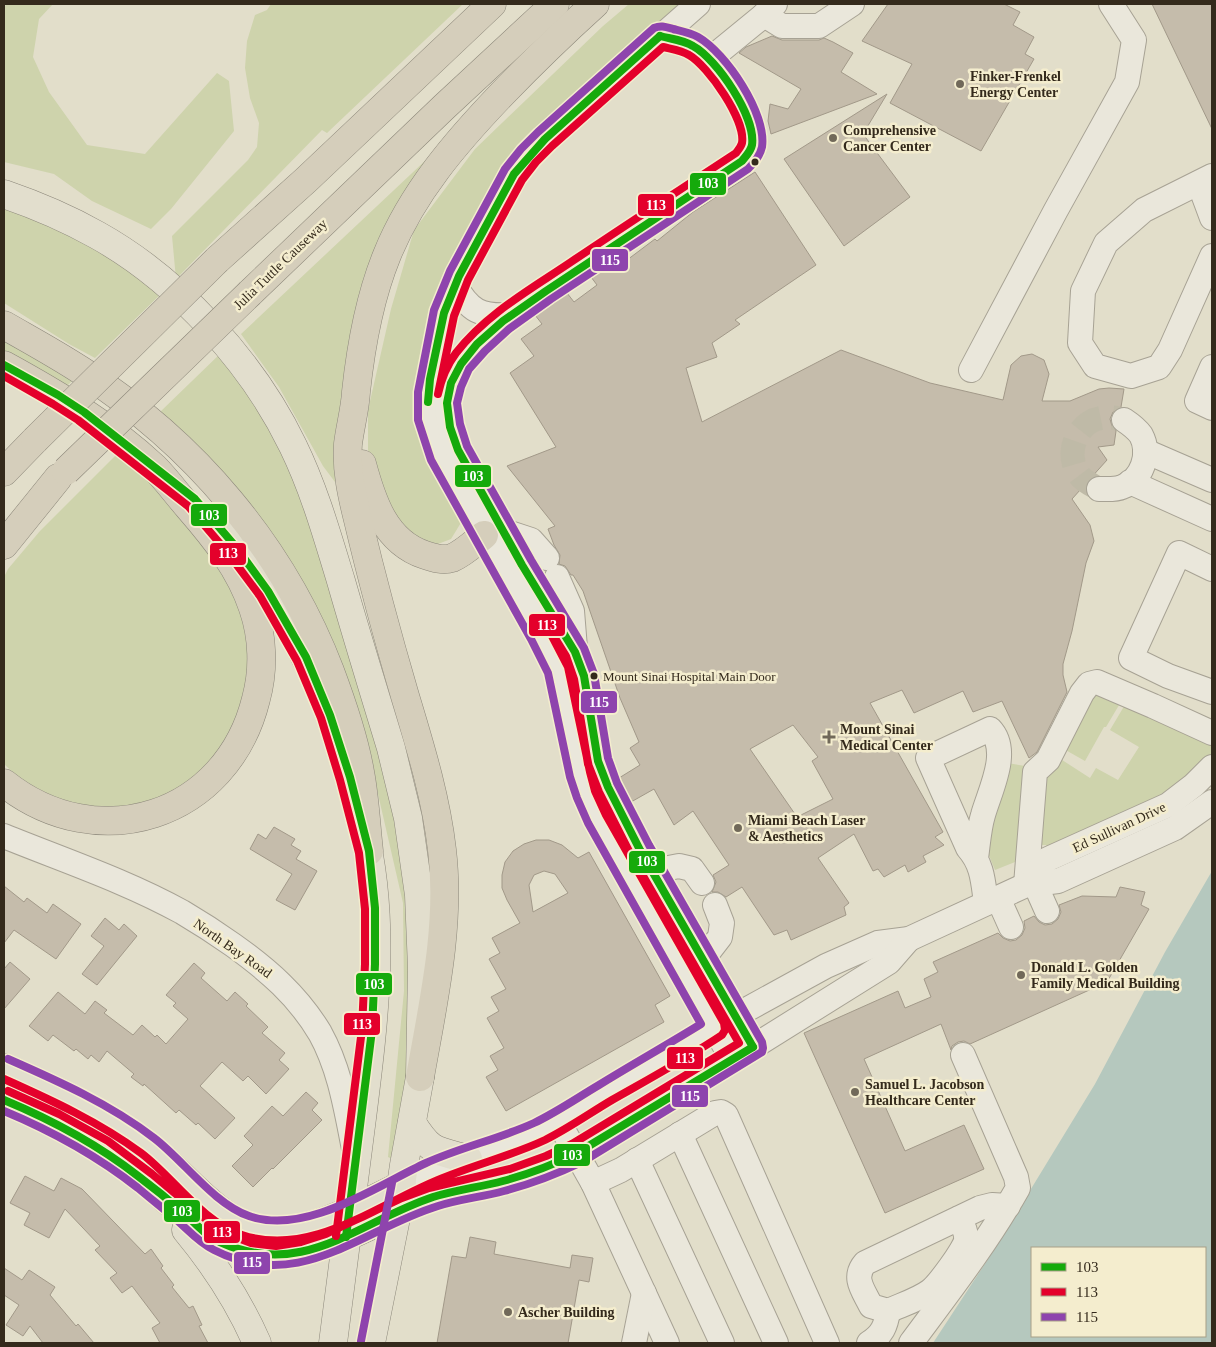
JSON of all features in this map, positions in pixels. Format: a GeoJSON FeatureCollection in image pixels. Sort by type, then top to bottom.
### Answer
{"type":"FeatureCollection","features":[{"type":"Feature","properties":{"kind":"highway"},"geometry":{"type":"LineString","coordinates":[[4,472],[217,260],[306,180],[492,4]]}},
{"type":"Feature","properties":{"kind":"highway","name":"Julia Tuttle Causeway"},"geometry":{"type":"LineString","coordinates":[[4,523],[62,475],[444,107],[555,4]]}},
{"type":"Feature","properties":{"kind":"highway"},"geometry":{"type":"LineString","coordinates":[[420,1077],[433,1002],[443,922],[444,885],[442,852],[431,787],[377,594],[352,491],[348,445],[356,402],[365,328],[376,283],[388,253],[415,200],[431,176],[471,127],[525,70],[594,4]]}},
{"type":"Feature","properties":{"kind":"highway"},"geometry":{"type":"LineString","coordinates":[[4,325],[82,371],[150,422],[206,474],[252,528],[295,594],[321,648],[344,709],[360,772],[369,850]]}},
{"type":"Feature","properties":{"kind":"highway"},"geometry":{"type":"LineString","coordinates":[[4,365],[84,412],[155,468],[211,532],[225,552],[246,590],[253,609],[261,649],[259,690],[246,732],[236,751],[208,784],[169,809],[132,819],[90,820],[52,812],[33,804],[4,783]]}},
{"type":"Feature","properties":{"kind":"highway"},"geometry":{"type":"LineString","coordinates":[[356,402],[362,464],[378,512],[394,536],[417,553],[444,560],[452,558],[494,533]]}},
{"type":"Feature","properties":{"kind":"highway"},"geometry":{"type":"LineString","coordinates":[[4,545],[62,475]]}},
{"type":"Feature","properties":{"kind":"main road"},"geometry":{"type":"LineString","coordinates":[[4,194],[62,217],[98,235],[138,262],[210,326],[247,369],[268,400],[293,446],[324,526],[391,748],[408,818],[421,930],[420,1077],[397,1213],[371,1343]]}},
{"type":"Feature","properties":{"kind":"main road"},"geometry":{"type":"LineString","coordinates":[[155,468],[195,499],[236,546],[268,591],[294,635],[306,657],[330,715],[350,777],[369,850],[375,908],[374,999],[370,1052],[333,1343]]}},
{"type":"Feature","properties":{"kind":"main road"},"geometry":{"type":"LineString","coordinates":[[4,1068],[64,1094],[102,1114],[147,1146],[206,1198],[232,1218],[248,1227],[282,1231],[324,1222],[402,1185]]}},
{"type":"Feature","properties":{"kind":"main road"},"geometry":{"type":"LineString","coordinates":[[4,1100],[53,1120],[79,1134],[115,1158],[215,1240],[247,1252],[274,1255],[298,1254],[327,1246],[397,1213]]}},
{"type":"Feature","properties":{"kind":"main road"},"geometry":{"type":"LineString","coordinates":[[412,1123],[422,1139],[432,1148],[468,1159]]}},
{"type":"Feature","properties":{"kind":"main road"},"geometry":{"type":"LineString","coordinates":[[292,1229],[329,1201],[356,1160]]}},
{"type":"Feature","properties":{"kind":"main road"},"geometry":{"type":"LineString","coordinates":[[152,1188],[217,1270],[232,1292],[257,1343]]}},
{"type":"Feature","properties":{"kind":"street"},"geometry":{"type":"LineString","coordinates":[[698,4],[571,115],[530,155],[514,174],[455,285],[444,313],[428,392],[428,418],[440,455],[494,533],[522,565],[575,652],[584,676],[598,761],[618,808],[703,959],[725,1022],[732,1060]]}},
{"type":"Feature","properties":{"kind":"street"},"geometry":{"type":"LineString","coordinates":[[710,60],[769,9],[782,26],[819,26],[852,4]]}},
{"type":"Feature","properties":{"kind":"street"},"geometry":{"type":"LineString","coordinates":[[971,370],[1056,210],[1128,82],[1134,40],[1111,4]]}},
{"type":"Feature","properties":{"kind":"street"},"geometry":{"type":"LineString","coordinates":[[660,36],[693,46],[710,60],[737,97],[748,121],[752,138],[751,149],[742,161],[511,316],[465,357],[450,385],[447,415],[458,450],[494,533],[558,670],[576,757],[586,794],[597,819],[725,1022],[753,1048]]}},
{"type":"Feature","properties":{"kind":"street"},"geometry":{"type":"LineString","coordinates":[[1212,218],[1206,179],[1144,210],[1106,243],[1082,291],[1080,343],[1095,366],[1131,376],[1158,367],[1170,350],[1212,256]]}},
{"type":"Feature","properties":{"kind":"street"},"geometry":{"type":"LineString","coordinates":[[455,285],[477,319]]}},
{"type":"Feature","properties":{"kind":"street"},"geometry":{"type":"LineString","coordinates":[[444,313],[477,319],[511,316]]}},
{"type":"Feature","properties":{"kind":"street"},"geometry":{"type":"LineString","coordinates":[[465,357],[466,342],[477,319]]}},
{"type":"Feature","properties":{"kind":"street"},"geometry":{"type":"LineString","coordinates":[[1212,367],[1197,401],[1212,408]]}},
{"type":"Feature","properties":{"kind":"street"},"geometry":{"type":"LineString","coordinates":[[1099,489],[1111,490],[1123,487],[1141,471],[1145,460],[1141,436],[1134,426],[1124,420]]}},
{"type":"Feature","properties":{"kind":"street"},"geometry":{"type":"LineString","coordinates":[[1145,451],[1212,480]]}},
{"type":"Feature","properties":{"kind":"street"},"geometry":{"type":"LineString","coordinates":[[1130,482],[1212,519]]}},
{"type":"Feature","properties":{"kind":"street"},"geometry":{"type":"LineString","coordinates":[[494,533],[531,540],[552,567],[572,611],[575,652]]}},
{"type":"Feature","properties":{"kind":"street"},"geometry":{"type":"LineString","coordinates":[[1212,569],[1179,553],[1131,658],[1175,679],[1212,692]]}},
{"type":"Feature","properties":{"kind":"street"},"geometry":{"type":"LineString","coordinates":[[1162,710],[1175,679]]}},
{"type":"Feature","properties":{"kind":"street"},"geometry":{"type":"LineString","coordinates":[[1047,911],[1030,884],[1035,772],[1048,760],[1082,693],[1089,684],[1097,682],[1212,733]]}},
{"type":"Feature","properties":{"kind":"street"},"geometry":{"type":"LineString","coordinates":[[976,858],[982,817],[999,764],[995,734],[990,729],[928,758],[968,848],[976,858],[992,901],[1011,927]]}},
{"type":"Feature","properties":{"kind":"street","name":"Ed Sullivan Drive"},"geometry":{"type":"LineString","coordinates":[[1030,884],[1048,859],[1163,808],[1181,797],[1212,767]]}},
{"type":"Feature","properties":{"kind":"street","name":"Ed Sullivan Drive"},"geometry":{"type":"LineString","coordinates":[[402,1185],[434,1170],[513,1143],[558,1121],[725,1022],[826,966],[878,943],[909,939],[1030,884],[1058,881],[1163,833],[1190,819],[1212,802]]}},
{"type":"Feature","properties":{"kind":"street"},"geometry":{"type":"LineString","coordinates":[[1141,818],[1163,833]]}},
{"type":"Feature","properties":{"kind":"street","name":"North Bay Road"},"geometry":{"type":"LineString","coordinates":[[4,836],[130,887],[180,911],[261,965],[278,979],[310,1018],[332,1060],[342,1088],[356,1160]]}},
{"type":"Feature","properties":{"kind":"street"},"geometry":{"type":"LineString","coordinates":[[653,871],[679,866],[692,869],[702,883]]}},
{"type":"Feature","properties":{"kind":"street"},"geometry":{"type":"LineString","coordinates":[[703,959],[720,937],[722,923],[715,905]]}},
{"type":"Feature","properties":{"kind":"street","name":"Ed Sullivan Drive"},"geometry":{"type":"LineString","coordinates":[[397,1213],[432,1198],[528,1174],[577,1153],[753,1048],[889,962],[909,939]]}},
{"type":"Feature","properties":{"kind":"street"},"geometry":{"type":"LineString","coordinates":[[912,1343],[961,1275],[1018,1188],[1016,1177],[963,1055]]}},
{"type":"Feature","properties":{"kind":"street"},"geometry":{"type":"LineString","coordinates":[[593,1182],[621,1170],[714,1113],[721,1112],[726,1115],[827,1343]]}},
{"type":"Feature","properties":{"kind":"street"},"geometry":{"type":"LineString","coordinates":[[558,1121],[593,1182],[667,1343]]}},
{"type":"Feature","properties":{"kind":"street"},"geometry":{"type":"LineString","coordinates":[[680,1134],[776,1343]]}},
{"type":"Feature","properties":{"kind":"street"},"geometry":{"type":"LineString","coordinates":[[637,1160],[722,1343]]}},
{"type":"Feature","properties":{"kind":"street"},"geometry":{"type":"LineString","coordinates":[[959,1218],[965,1232],[964,1246],[942,1278],[930,1291],[888,1311],[871,1306],[858,1277],[859,1269],[865,1263],[959,1218],[980,1208],[992,1205],[1008,1206]]}},
{"type":"Feature","properties":{"kind":"street"},"geometry":{"type":"LineString","coordinates":[[634,1343],[644,1293]]}},
{"type":"Feature","properties":{"kind":"street"},"geometry":{"type":"LineString","coordinates":[[869,1343],[878,1337],[886,1325],[888,1311]]}},
{"type":"Feature","properties":{"kind":"green space"},"geometry":{"type":"Polygon","coordinates":[[[6,4],[53,4],[39,19],[33,57],[49,92],[87,145],[145,154],[217,73],[229,81],[234,131],[171,209],[151,229],[92,201],[54,174],[4,162],[4,9],[6,4]]]}},
{"type":"Feature","properties":{"kind":"green space"},"geometry":{"type":"Polygon","coordinates":[[[271,4],[463,4],[327,133],[322,130],[176,279],[172,236],[248,160],[257,147],[259,123],[250,98],[245,68],[247,41],[255,15],[267,10],[271,4]]]}},
{"type":"Feature","properties":{"kind":"green space"},"geometry":{"type":"Polygon","coordinates":[[[629,4],[685,4],[558,114],[424,352],[417,421],[432,461],[462,513],[462,521],[451,539],[430,547],[412,540],[376,491],[368,450],[368,410],[391,309],[414,230],[475,149],[603,26],[629,4]]]}},
{"type":"Feature","properties":{"kind":"green space"},"geometry":{"type":"Polygon","coordinates":[[[427,159],[429,162],[385,227],[364,277],[358,299],[339,469],[335,482],[323,466],[279,387],[241,334],[427,159]]]}},
{"type":"Feature","properties":{"kind":"green space"},"geometry":{"type":"Polygon","coordinates":[[[4,203],[37,214],[165,290],[95,358],[69,344],[4,303],[4,203]]]}},
{"type":"Feature","properties":{"kind":"green space"},"geometry":{"type":"Polygon","coordinates":[[[4,338],[73,380],[66,387],[4,352],[4,338]]]}},
{"type":"Feature","properties":{"kind":"green space"},"geometry":{"type":"Polygon","coordinates":[[[223,351],[289,451],[403,817],[411,1059],[392,1159],[388,1157],[404,991],[403,903],[372,768],[212,464],[160,412],[223,351]]]}},
{"type":"Feature","properties":{"kind":"green space"},"geometry":{"type":"Polygon","coordinates":[[[120,451],[159,487],[231,579],[249,636],[250,681],[245,705],[212,766],[161,799],[113,810],[64,803],[19,778],[4,764],[4,577],[8,569],[40,531],[120,451]]]}},
{"type":"Feature","properties":{"kind":"green space"},"geometry":{"type":"Polygon","coordinates":[[[1092,693],[1122,700],[1085,761],[1062,748],[1092,693]]]}},
{"type":"Feature","properties":{"kind":"green space"},"geometry":{"type":"Polygon","coordinates":[[[1126,703],[1212,744],[1212,757],[1179,791],[1049,852],[1046,845],[1041,845],[1047,773],[1059,758],[1090,778],[1096,768],[1118,780],[1139,747],[1110,730],[1126,703]]]}},
{"type":"Feature","properties":{"kind":"green space"},"geometry":{"type":"Polygon","coordinates":[[[1007,763],[1025,766],[1017,858],[1015,862],[995,870],[988,853],[985,827],[1007,763]]]}},
{"type":"Feature","properties":{"kind":"shaded area"},"geometry":{"type":"Polygon","coordinates":[[[1212,871],[1212,1343],[933,1343],[992,1253],[1095,1084],[1165,952],[1212,871]]]}},
{"type":"Feature","properties":{"kind":"building","name":"Finker-Frenkel Energy Center"},"geometry":{"type":"Polygon","coordinates":[[[888,4],[1004,4],[1020,12],[1013,25],[1034,37],[1025,54],[1034,59],[981,151],[890,103],[912,64],[862,41],[888,4]]]}},
{"type":"Feature","properties":{"kind":"building"},"geometry":{"type":"Polygon","coordinates":[[[1152,4],[1212,4],[1212,129],[1152,4]]]}},
{"type":"Feature","properties":{"kind":"building"},"geometry":{"type":"Polygon","coordinates":[[[772,36],[782,40],[819,40],[824,38],[853,53],[841,72],[877,94],[771,134],[768,121],[770,104],[788,109],[801,89],[739,53],[746,47],[772,36]]]}},
{"type":"Feature","properties":{"kind":"building"},"geometry":{"type":"Polygon","coordinates":[[[887,94],[863,134],[910,197],[844,246],[784,159],[887,94]]]}},
{"type":"Feature","properties":{"kind":"building"},"geometry":{"type":"Polygon","coordinates":[[[755,172],[816,265],[735,320],[740,324],[712,343],[717,357],[686,368],[702,422],[841,350],[930,383],[1003,400],[1011,365],[1021,356],[1032,354],[1044,360],[1049,374],[1042,401],[1070,401],[1099,389],[1124,389],[1121,407],[1113,412],[1110,419],[1116,431],[1114,445],[1098,447],[1107,460],[1072,499],[1090,525],[1094,541],[1086,563],[1063,664],[1063,675],[1067,692],[1037,752],[1029,758],[1002,701],[973,712],[963,691],[914,713],[902,690],[870,703],[943,832],[935,837],[944,845],[923,856],[926,862],[908,872],[905,865],[884,877],[878,869],[873,871],[854,834],[818,858],[849,903],[844,907],[846,915],[791,940],[787,930],[774,935],[742,887],[726,897],[718,892],[712,892],[716,882],[713,875],[729,865],[693,811],[674,825],[654,789],[631,802],[619,778],[640,765],[630,748],[639,742],[620,698],[583,591],[565,566],[559,564],[560,555],[548,529],[555,526],[507,466],[556,447],[510,373],[534,356],[521,339],[542,324],[535,315],[567,293],[574,302],[597,285],[591,277],[616,261],[619,266],[655,239],[657,241],[693,212],[755,172]],[[793,725],[750,749],[797,817],[833,799],[812,761],[818,757],[793,725]]]}},
{"type":"Feature","properties":{"kind":"building"},"geometry":{"type":"Polygon","coordinates":[[[274,827],[295,839],[291,845],[301,851],[296,859],[317,871],[295,910],[276,900],[292,874],[250,849],[258,834],[266,839],[274,827]]]}},
{"type":"Feature","properties":{"kind":"building"},"geometry":{"type":"Polygon","coordinates":[[[536,840],[549,840],[562,845],[578,858],[589,852],[670,996],[655,1005],[664,1022],[506,1111],[486,1077],[498,1070],[490,1056],[504,1048],[487,1018],[499,1011],[491,997],[506,989],[489,959],[500,953],[492,938],[520,923],[502,888],[502,875],[505,862],[513,851],[524,844],[536,840]],[[544,871],[534,875],[529,885],[533,912],[568,893],[555,874],[544,871]]]}},
{"type":"Feature","properties":{"kind":"building"},"geometry":{"type":"Polygon","coordinates":[[[4,886],[24,902],[27,898],[47,913],[53,904],[81,924],[56,959],[14,930],[4,943],[4,886]]]}},
{"type":"Feature","properties":{"kind":"building"},"geometry":{"type":"Polygon","coordinates":[[[1120,887],[1145,892],[1141,905],[1149,909],[1107,982],[970,1044],[964,1041],[958,1042],[952,1046],[951,1050],[941,1024],[864,1059],[905,1151],[964,1125],[984,1169],[885,1213],[804,1033],[898,991],[905,1008],[931,997],[924,979],[938,972],[933,962],[998,933],[1010,941],[1016,940],[1022,935],[1025,928],[1024,921],[1034,916],[1045,925],[1052,924],[1058,919],[1061,912],[1059,905],[1082,896],[1116,897],[1120,887]]]}},
{"type":"Feature","properties":{"kind":"building"},"geometry":{"type":"Polygon","coordinates":[[[105,918],[119,930],[124,924],[137,936],[97,985],[82,974],[104,946],[91,936],[105,918]]]}},
{"type":"Feature","properties":{"kind":"building"},"geometry":{"type":"Polygon","coordinates":[[[10,962],[30,979],[4,1009],[4,969],[10,962]]]}},
{"type":"Feature","properties":{"kind":"building"},"geometry":{"type":"Polygon","coordinates":[[[194,963],[205,973],[201,978],[227,1001],[235,992],[248,1004],[246,1006],[268,1027],[262,1033],[285,1053],[279,1060],[289,1069],[266,1094],[248,1076],[243,1081],[222,1062],[200,1086],[235,1118],[215,1139],[198,1123],[196,1125],[179,1110],[176,1113],[144,1084],[143,1086],[131,1077],[134,1074],[107,1051],[99,1062],[91,1055],[88,1059],[53,1035],[48,1041],[29,1026],[58,992],[85,1014],[95,1001],[107,1010],[104,1013],[133,1035],[142,1025],[166,1044],[188,1019],[173,1006],[176,1003],[166,995],[194,963]]]}},
{"type":"Feature","properties":{"kind":"building"},"geometry":{"type":"Polygon","coordinates":[[[306,1092],[318,1103],[312,1110],[322,1120],[253,1187],[232,1166],[253,1145],[244,1136],[272,1106],[283,1116],[306,1092]]]}},
{"type":"Feature","properties":{"kind":"building"},"geometry":{"type":"Polygon","coordinates":[[[25,1176],[54,1191],[61,1178],[82,1189],[145,1254],[151,1249],[163,1266],[161,1268],[174,1285],[172,1287],[189,1308],[193,1306],[202,1325],[199,1326],[208,1343],[160,1343],[152,1328],[160,1323],[132,1286],[122,1293],[110,1278],[117,1273],[95,1250],[100,1246],[65,1209],[49,1238],[24,1225],[30,1213],[10,1203],[25,1176]]]}},
{"type":"Feature","properties":{"kind":"building","name":"Ascher Building"},"geometry":{"type":"Polygon","coordinates":[[[470,1237],[496,1242],[494,1254],[570,1268],[572,1255],[593,1258],[589,1282],[579,1280],[568,1343],[437,1343],[452,1256],[466,1258],[470,1237]]]}},
{"type":"Feature","properties":{"kind":"building"},"geometry":{"type":"Polygon","coordinates":[[[4,1268],[22,1280],[29,1270],[55,1287],[50,1295],[76,1326],[78,1324],[94,1343],[43,1343],[30,1326],[23,1336],[6,1325],[19,1305],[4,1295],[4,1268]]]}},
{"type":"Feature","properties":{"kind":"tunnel"},"geometry":{"type":"LineString","coordinates":[[1099,489],[1082,478],[1075,468],[1073,459],[1075,441],[1084,426],[1092,421],[1107,417],[1124,420]]}},
{"type":"Feature","properties":{"kind":"transit line","name":"115"},"geometry":{"type":"LineString","coordinates":[[4,1111],[56,1135],[90,1154],[138,1188],[195,1237],[214,1250],[245,1262],[274,1265],[302,1262],[329,1254],[438,1206],[514,1188],[563,1171],[582,1162],[762,1052],[762,1042],[649,845],[617,783],[608,758],[594,674],[584,648],[531,560],[467,446],[460,424],[457,403],[461,387],[469,369],[509,329],[551,299],[748,169],[760,153],[762,133],[751,102],[732,70],[721,56],[698,37],[666,27],[654,28],[538,132],[505,169],[450,271],[434,310],[418,392],[418,420],[431,460],[548,673],[570,777],[588,823],[701,1024],[559,1110],[534,1123],[439,1157],[340,1206],[294,1219],[271,1220],[249,1216],[236,1210],[211,1192],[165,1147],[120,1114],[83,1094],[8,1059]]}},
{"type":"Feature","properties":{"kind":"transit line","name":"103"},"geometry":{"type":"LineString","coordinates":[[660,36],[693,46],[713,63],[733,90],[748,120],[752,133],[752,145],[749,151],[742,161],[503,321],[477,344],[461,364],[451,383],[447,403],[450,427],[458,450],[522,565],[575,652],[584,676],[598,761],[608,787],[640,850],[753,1047]]}},
{"type":"Feature","properties":{"kind":"transit line","name":"103"},"geometry":{"type":"LineString","coordinates":[[428,402],[430,379],[444,313],[459,276],[514,174],[545,139],[660,36]]}},
{"type":"Feature","properties":{"kind":"transit line","name":"113"},"geometry":{"type":"LineString","coordinates":[[663,47],[689,55],[706,70],[724,94],[738,121],[742,133],[740,147],[736,153],[525,292],[495,314],[456,353],[445,373],[438,394],[454,316],[468,280],[522,180],[552,146],[663,47]]}},
{"type":"Feature","properties":{"kind":"transit line","name":"103"},"geometry":{"type":"LineString","coordinates":[[4,365],[84,412],[195,499],[236,547],[268,591],[306,657],[330,715],[350,777],[369,851],[375,908],[372,1030],[346,1237]]}},
{"type":"Feature","properties":{"kind":"transit line","name":"113"},"geometry":{"type":"LineString","coordinates":[[4,376],[78,420],[188,506],[228,553],[260,596],[297,661],[321,718],[359,853],[365,909],[362,1029],[336,1236]]}},
{"type":"Feature","properties":{"kind":"transit line","name":"113"},"geometry":{"type":"LineString","coordinates":[[4,1079],[74,1112],[125,1142],[153,1163],[201,1210],[227,1229],[242,1235],[268,1240],[293,1240],[318,1234],[343,1226],[367,1214],[415,1190],[438,1180],[545,1140],[722,1035],[725,1030],[724,1023],[606,815],[595,791],[590,772],[568,667],[542,617],[566,656],[574,679],[588,764],[599,792],[631,855],[739,1043],[572,1144],[546,1156],[510,1169],[429,1188],[402,1198],[326,1234],[301,1242],[276,1246],[251,1243],[220,1231],[152,1174],[108,1141],[59,1114],[8,1091]]}},
{"type":"Feature","properties":{"kind":"transit line","name":"103"},"geometry":{"type":"LineString","coordinates":[[4,1100],[57,1124],[107,1153],[156,1190],[206,1233],[220,1242],[250,1252],[278,1255],[304,1251],[330,1243],[433,1197],[494,1183],[541,1169],[577,1153],[753,1047]]}},
{"type":"Feature","properties":{"kind":"transit line","name":"115"},"geometry":{"type":"LineString","coordinates":[[361,1341],[392,1183]]}},
{"type":"Feature","properties":{"kind":"place","name":"Finker-Frenkel Energy Center"},"geometry":{"type":"Point","coordinates":[960,84]}},
{"type":"Feature","properties":{"kind":"place","name":"Comprehensive Cancer Center"},"geometry":{"type":"Point","coordinates":[833,138]}},
{"type":"Feature","properties":{"kind":"place","name":"Mount Sinai Hospital Main Door"},"geometry":{"type":"Point","coordinates":[594,676]}},
{"type":"Feature","properties":{"kind":"place","name":"Mount Sinai Medical Center"},"geometry":{"type":"Point","coordinates":[829,737]}},
{"type":"Feature","properties":{"kind":"place","name":"Miami Beach Laser & Aesthetics"},"geometry":{"type":"Point","coordinates":[738,828]}},
{"type":"Feature","properties":{"kind":"place","name":"Donald L. Golden Family Medical Building"},"geometry":{"type":"Point","coordinates":[1021,975]}},
{"type":"Feature","properties":{"kind":"place","name":"Samuel L. Jacobson Healthcare Center"},"geometry":{"type":"Point","coordinates":[855,1092]}},
{"type":"Feature","properties":{"kind":"place","name":"Ascher Building"},"geometry":{"type":"Point","coordinates":[508,1312]}}]}
